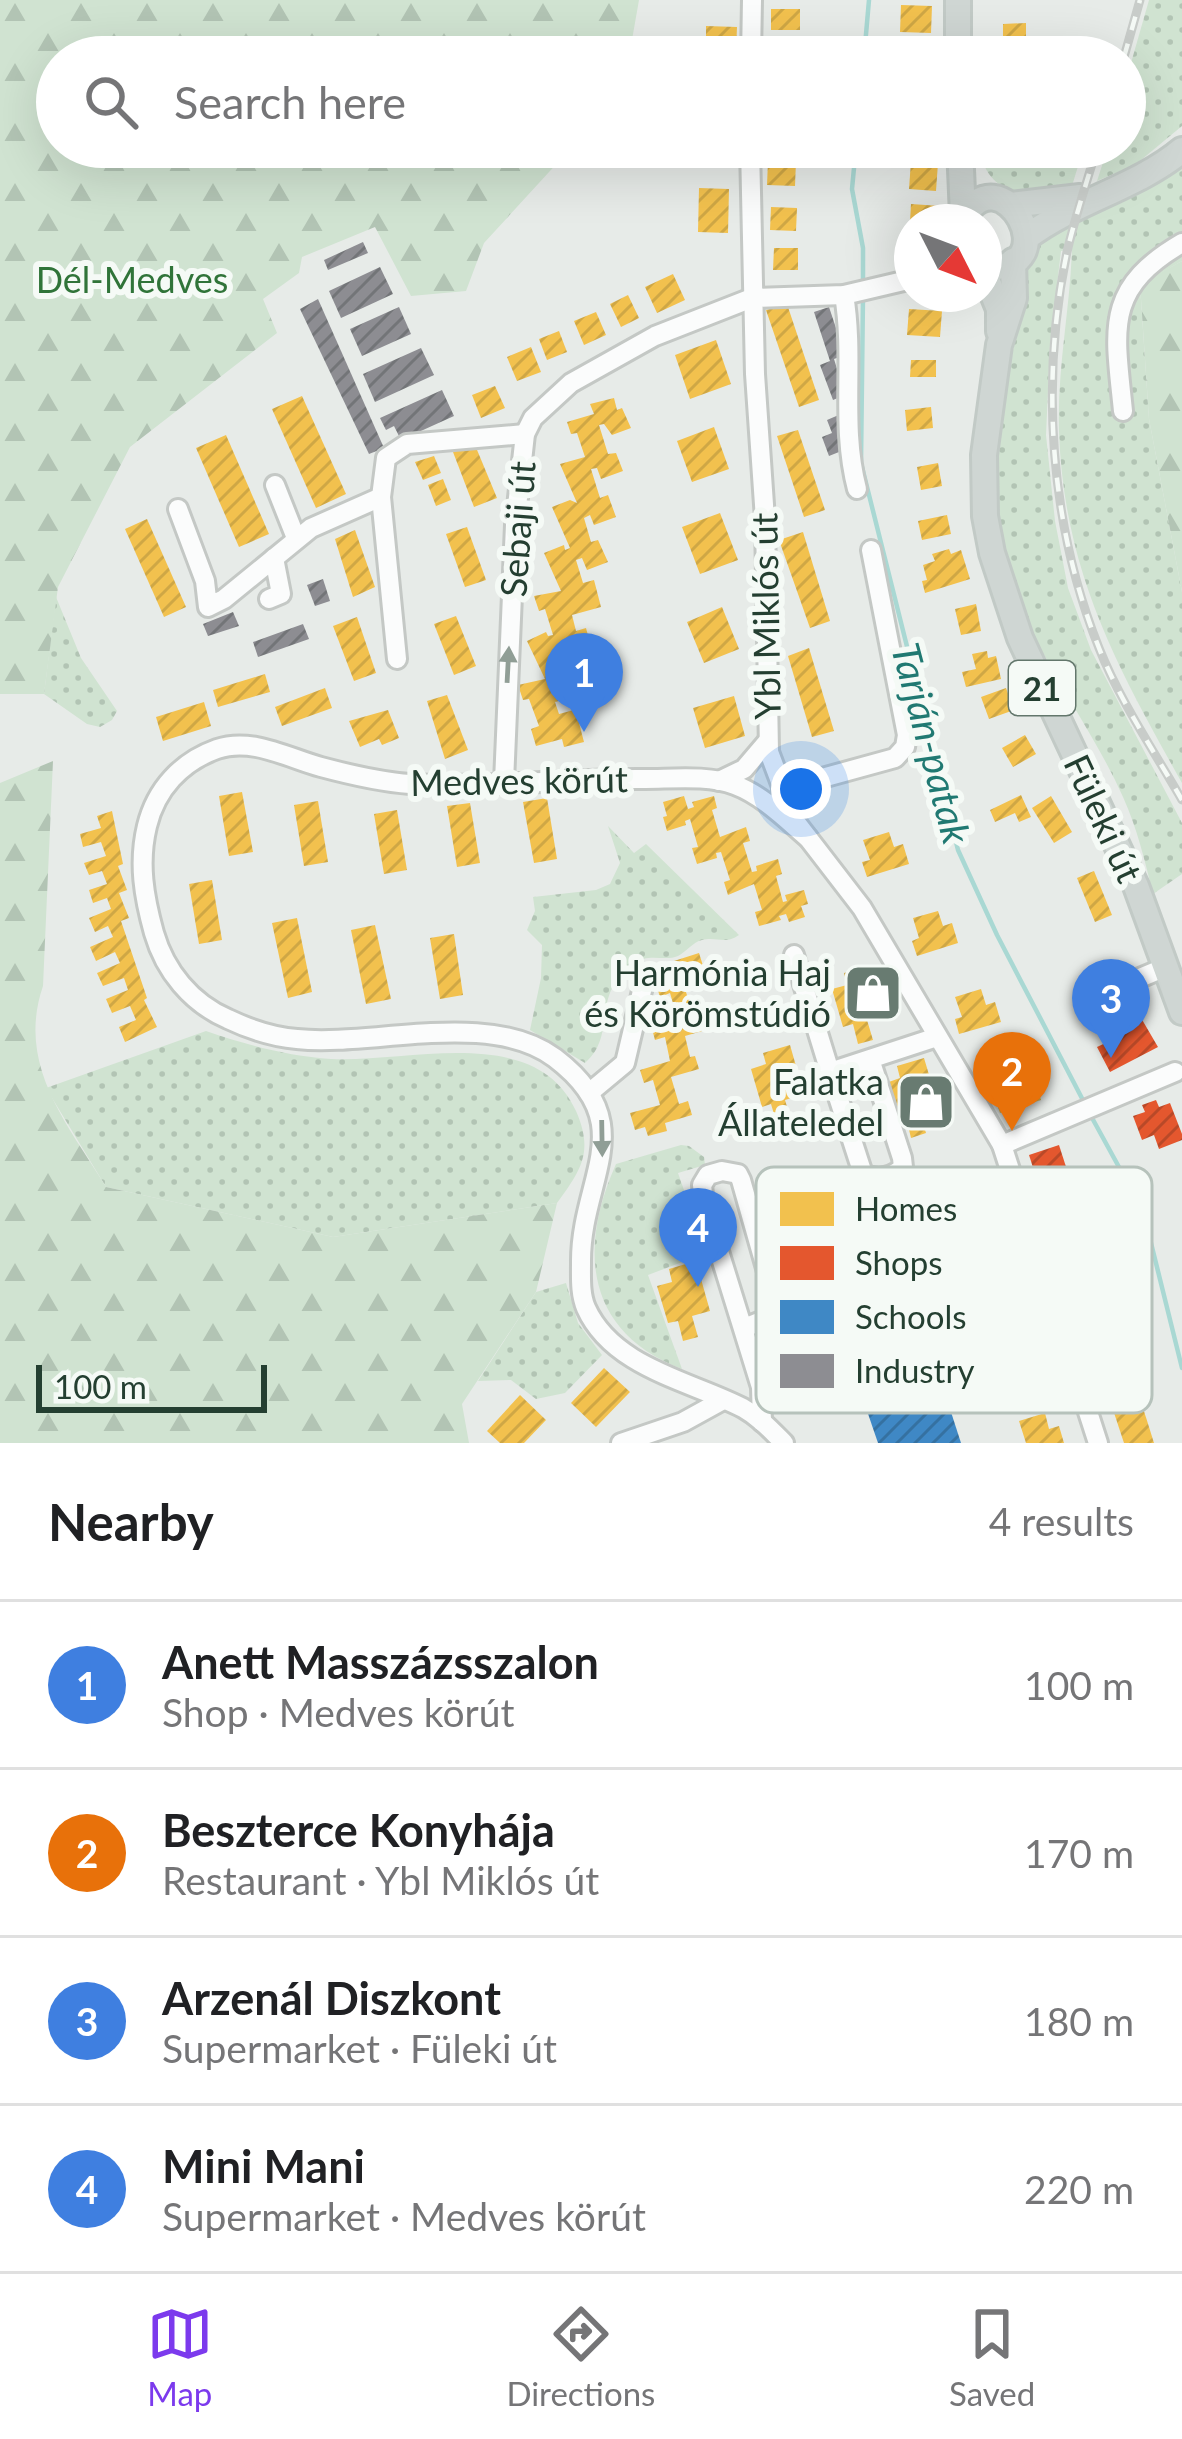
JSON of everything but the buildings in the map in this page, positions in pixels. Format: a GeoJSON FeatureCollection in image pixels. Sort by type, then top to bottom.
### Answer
{"type":"FeatureCollection","features":[{"type":"Feature","properties":{"kind":"main road"},"geometry":{"type":"LineString","coordinates":[[958,0],[958,36]]}},
{"type":"Feature","properties":{"kind":"main road","name":"21"},"geometry":{"type":"LineString","coordinates":[[1027,236],[1094,196],[1139,178],[1182,150]]}},
{"type":"Feature","properties":{"kind":"main road"},"geometry":{"type":"LineString","coordinates":[[962,204],[963,168]]}},
{"type":"Feature","properties":{"kind":"main road"},"geometry":{"type":"LineString","coordinates":[[973,168],[1024,222],[1027,236]]}},
{"type":"Feature","properties":{"kind":"main road","name":"21"},"geometry":{"type":"LineString","coordinates":[[990,204],[1094,196]]}},
{"type":"Feature","properties":{"kind":"main road","name":"Füleki út"},"geometry":{"type":"LineString","coordinates":[[999,345],[1014,298],[1013,261],[1027,236]]}},
{"type":"Feature","properties":{"kind":"main road","name":"Füleki út"},"geometry":{"type":"LineString","coordinates":[[1002,266],[1013,261]]}},
{"type":"Feature","properties":{"kind":"main road","name":"Füleki út"},"geometry":{"type":"LineString","coordinates":[[999,312],[986,438],[985,516],[1002,590],[1019,638],[1136,886],[1182,1012]]}},
{"type":"Feature","properties":{"kind":"street"},"geometry":{"type":"LineString","coordinates":[[751,36],[752,0]]}},
{"type":"Feature","properties":{"kind":"street","name":"Ybl Miklós út"},"geometry":{"type":"LineString","coordinates":[[750,168],[752,298],[765,519],[767,742],[795,821],[862,908],[1002,1144],[1009,1167]]}},
{"type":"Feature","properties":{"kind":"street"},"geometry":{"type":"LineString","coordinates":[[1124,411],[1115,332],[1130,284],[1155,259],[1182,243]]}},
{"type":"Feature","properties":{"kind":"street","name":"Sebaji út"},"geometry":{"type":"LineString","coordinates":[[503,782],[515,525],[525,434],[533,418],[577,380],[659,334],[752,298],[855,292],[894,283]]}},
{"type":"Feature","properties":{"kind":"street"},"geometry":{"type":"LineString","coordinates":[[855,292],[849,332],[849,458],[857,489]]}},
{"type":"Feature","properties":{"kind":"street"},"geometry":{"type":"LineString","coordinates":[[397,659],[382,467],[398,447],[525,434]]}},
{"type":"Feature","properties":{"kind":"street"},"geometry":{"type":"LineString","coordinates":[[275,485],[296,538]]}},
{"type":"Feature","properties":{"kind":"street"},"geometry":{"type":"LineString","coordinates":[[178,509],[205,581],[208,607],[296,538],[381,497]]}},
{"type":"Feature","properties":{"kind":"street"},"geometry":{"type":"LineString","coordinates":[[782,788],[895,758],[905,747],[908,735],[871,550]]}},
{"type":"Feature","properties":{"kind":"street"},"geometry":{"type":"LineString","coordinates":[[269,599],[281,594],[274,558]]}},
{"type":"Feature","properties":{"kind":"street"},"geometry":{"type":"LineString","coordinates":[[719,781],[749,765],[767,742]]}},
{"type":"Feature","properties":{"kind":"street","name":"Medves körút"},"geometry":{"type":"LineString","coordinates":[[589,1093],[551,1055],[526,1043],[461,1034],[302,1040],[241,1025],[201,1004],[170,970],[158,947],[142,878],[146,829],[167,782],[200,757],[247,745],[368,779],[432,785],[588,778],[719,781],[758,797],[808,838]]}},
{"type":"Feature","properties":{"kind":"street"},"geometry":{"type":"LineString","coordinates":[[794,955],[861,1167]]}},
{"type":"Feature","properties":{"kind":"street"},"geometry":{"type":"LineString","coordinates":[[1109,1013],[1099,995],[1166,967]]}},
{"type":"Feature","properties":{"kind":"street"},"geometry":{"type":"LineString","coordinates":[[645,978],[625,1063],[589,1093],[599,1108],[604,1139],[581,1238],[581,1289],[587,1310],[621,1349],[657,1373],[762,1422],[784,1443]]}},
{"type":"Feature","properties":{"kind":"street"},"geometry":{"type":"LineString","coordinates":[[830,1072],[937,1036]]}},
{"type":"Feature","properties":{"kind":"street"},"geometry":{"type":"LineString","coordinates":[[870,1059],[903,1167]]}},
{"type":"Feature","properties":{"kind":"street"},"geometry":{"type":"LineString","coordinates":[[1002,1144],[1175,1072]]}},
{"type":"Feature","properties":{"kind":"street"},"geometry":{"type":"LineString","coordinates":[[756,1231],[738,1174],[709,1175],[702,1185],[704,1203],[756,1369]]}},
{"type":"Feature","properties":{"kind":"street"},"geometry":{"type":"LineString","coordinates":[[745,1328],[756,1323]]}},
{"type":"Feature","properties":{"kind":"street"},"geometry":{"type":"LineString","coordinates":[[621,1443],[683,1422],[723,1400]]}},
{"type":"Feature","properties":{"kind":"street"},"geometry":{"type":"LineString","coordinates":[[762,1413],[762,1422]]}},
{"type":"Feature","properties":{"kind":"street","name":"Ybl Miklós út"},"geometry":{"type":"LineString","coordinates":[[1088,1413],[1098,1443]]}},
{"type":"Feature","properties":{"kind":"green space","name":"Dél-Medves"},"geometry":{"type":"Polygon","coordinates":[[[0,0],[639,0],[633,36],[36,36],[36,168],[553,168],[484,243],[466,291],[411,296],[375,227],[302,257],[299,273],[263,299],[277,333],[130,447],[58,587],[44,694],[0,694],[0,0]]]}},
{"type":"Feature","properties":{"kind":"green space"},"geometry":{"type":"Polygon","coordinates":[[[1149,0],[1182,0],[1182,126],[1146,156],[1146,36],[1139,36],[1149,0]]]}},
{"type":"Feature","properties":{"kind":"green space"},"geometry":{"type":"Polygon","coordinates":[[[1182,161],[1182,261],[1140,285],[1149,419],[1182,592],[1182,783],[1115,657],[1071,529],[1059,408],[1072,249],[1061,251],[1046,435],[1068,588],[1091,650],[1182,823],[1182,874],[1153,894],[1123,797],[1019,602],[999,518],[998,476],[1006,392],[1036,244],[1053,230],[1182,161]]]}},
{"type":"Feature","properties":{"kind":"green space"},"geometry":{"type":"Polygon","coordinates":[[[986,168],[1078,168],[1071,189],[1025,192],[1001,186],[986,168]]]}},
{"type":"Feature","properties":{"kind":"green space"},"geometry":{"type":"Polygon","coordinates":[[[1101,168],[1128,168],[1097,181],[1101,168]]]}},
{"type":"Feature","properties":{"kind":"green space"},"geometry":{"type":"Polygon","coordinates":[[[1182,261],[1182,592],[1149,419],[1140,284],[1182,261]]]}},
{"type":"Feature","properties":{"kind":"green space"},"geometry":{"type":"Polygon","coordinates":[[[56,597],[81,658],[117,711],[100,727],[87,724],[44,694],[56,597]]]}},
{"type":"Feature","properties":{"kind":"green space"},"geometry":{"type":"Polygon","coordinates":[[[53,761],[43,986],[36,1042],[50,1092],[106,1187],[333,1237],[557,1203],[536,1292],[462,1404],[469,1443],[0,1443],[0,783],[53,761]]]}},
{"type":"Feature","properties":{"kind":"green space"},"geometry":{"type":"Polygon","coordinates":[[[608,826],[634,853],[646,844],[739,935],[702,940],[678,956],[633,964],[612,989],[600,1040],[585,1063],[530,1030],[541,978],[542,945],[527,930],[535,911],[533,897],[610,884],[620,863],[608,826]]]}},
{"type":"Feature","properties":{"kind":"green space"},"geometry":{"type":"Polygon","coordinates":[[[206,1031],[315,1058],[467,1053],[501,1056],[532,1066],[557,1083],[576,1111],[584,1138],[582,1160],[557,1203],[333,1237],[106,1187],[46,1088],[206,1031]]]}},
{"type":"Feature","properties":{"kind":"green space"},"geometry":{"type":"Polygon","coordinates":[[[681,1145],[704,1157],[705,1165],[678,1173],[706,1253],[648,1275],[682,1369],[625,1333],[608,1310],[598,1284],[595,1256],[604,1196],[616,1164],[681,1145]]]}},
{"type":"Feature","properties":{"kind":"green space"},"geometry":{"type":"Polygon","coordinates":[[[566,1283],[578,1323],[602,1355],[565,1393],[536,1399],[511,1380],[478,1381],[536,1292],[566,1283]]]}},
{"type":"Feature","properties":{"kind":"waterway","name":"Tarján-patak"},"geometry":{"type":"LineString","coordinates":[[866,36],[869,0]]}},
{"type":"Feature","properties":{"kind":"waterway","name":"Tarján-patak"},"geometry":{"type":"LineString","coordinates":[[854,168],[852,189],[863,248],[863,284]]}},
{"type":"Feature","properties":{"kind":"waterway","name":"Tarján-patak"},"geometry":{"type":"LineString","coordinates":[[863,296],[861,463],[958,850],[1086,1106]]}},
{"type":"Feature","properties":{"kind":"waterway","name":"Tarján-patak"},"geometry":{"type":"LineString","coordinates":[[1091,1116],[1119,1167]]}},
{"type":"Feature","properties":{"kind":"waterway","name":"Tarján-patak"},"geometry":{"type":"LineString","coordinates":[[1152,1247],[1182,1368]]}},
{"type":"Feature","properties":{"kind":"railway"},"geometry":{"type":"LineString","coordinates":[[1130,36],[1140,0]]}},
{"type":"Feature","properties":{"kind":"railway"},"geometry":{"type":"LineString","coordinates":[[1091,168],[1070,239],[1054,351],[1052,402],[1060,503],[1082,601],[1107,668],[1182,800]]}},
{"type":"Feature","properties":{"kind":"place","name":"Anett Masszázsszalon"},"geometry":{"type":"Point","coordinates":[584,732]}},
{"type":"Feature","properties":{"kind":"place","name":"Harmónia Haj és Körömstúdió"},"geometry":{"type":"Point","coordinates":[873,993]}},
{"type":"Feature","properties":{"kind":"place","name":"Arzenál Diszkont"},"geometry":{"type":"Point","coordinates":[1111,1058]}},
{"type":"Feature","properties":{"kind":"place","name":"Falatka Állateledel"},"geometry":{"type":"Point","coordinates":[926,1102]}},
{"type":"Feature","properties":{"kind":"place","name":"Beszterce Konyhája"},"geometry":{"type":"Point","coordinates":[1012,1131]}},
{"type":"Feature","properties":{"kind":"place","name":"Mini Mani"},"geometry":{"type":"Point","coordinates":[698,1287]}}]}
